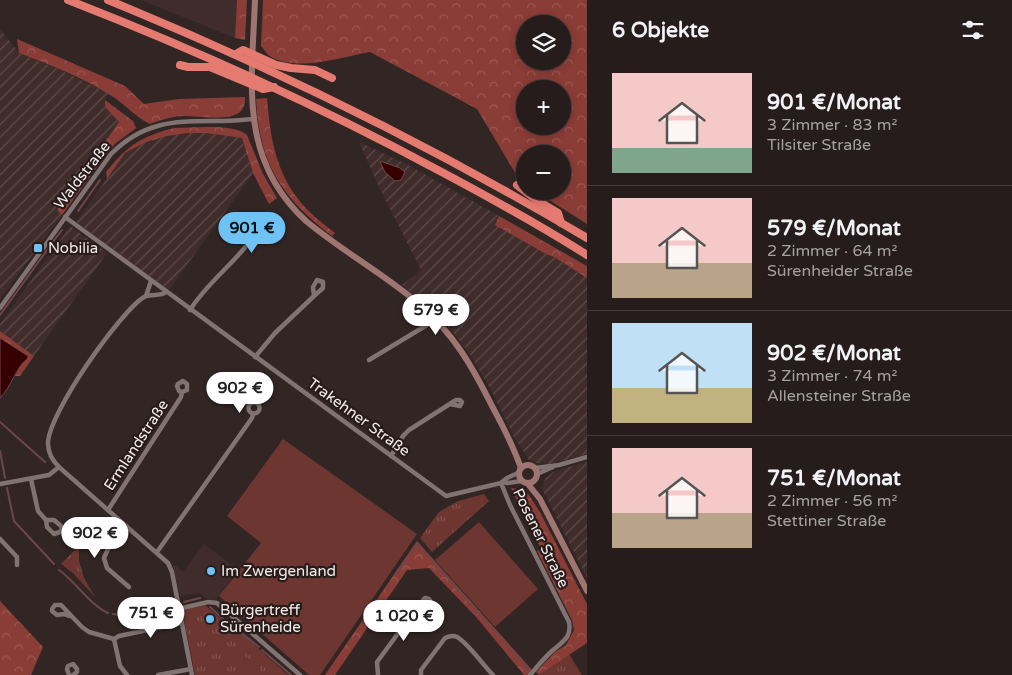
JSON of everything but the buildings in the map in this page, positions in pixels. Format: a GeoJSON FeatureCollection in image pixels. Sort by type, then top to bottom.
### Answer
{"type":"FeatureCollection","features":[{"type":"Feature","properties":{"kind":"highway"},"geometry":{"type":"LineString","coordinates":[[68,0],[191,50],[274,87],[444,173],[526,218],[587,255]]}},
{"type":"Feature","properties":{"kind":"highway"},"geometry":{"type":"LineString","coordinates":[[108,0],[236,54],[316,91],[481,176],[587,238]]}},
{"type":"Feature","properties":{"kind":"highway"},"geometry":{"type":"LineString","coordinates":[[236,54],[243,50],[276,65],[315,70],[332,78]]}},
{"type":"Feature","properties":{"kind":"highway"},"geometry":{"type":"LineString","coordinates":[[180,65],[210,67],[263,89],[274,87]]}},
{"type":"Feature","properties":{"kind":"highway"},"geometry":{"type":"LineString","coordinates":[[537,200],[558,213],[561,223]]}},
{"type":"Feature","properties":{"kind":"main road"},"geometry":{"type":"LineString","coordinates":[[254,0],[253,119],[259,149],[268,172],[300,216],[323,235],[397,287],[434,319],[465,355],[514,448],[522,469],[521,481],[534,477]]}},
{"type":"Feature","properties":{"kind":"main road"},"geometry":{"type":"LineString","coordinates":[[522,469],[534,477],[540,499],[587,591]]}},
{"type":"Feature","properties":{"kind":"street","name":"Waldstraße"},"geometry":{"type":"LineString","coordinates":[[0,308],[111,154],[136,134],[173,122],[253,119]]}},
{"type":"Feature","properties":{"kind":"street","name":"Trakehner Straße"},"geometry":{"type":"LineString","coordinates":[[65,217],[446,496],[502,482],[522,469]]}},
{"type":"Feature","properties":{"kind":"street"},"geometry":{"type":"LineString","coordinates":[[190,310],[198,298],[249,242]]}},
{"type":"Feature","properties":{"kind":"street"},"geometry":{"type":"LineString","coordinates":[[151,281],[146,296],[125,316],[89,361],[73,386],[50,431],[48,444],[52,458],[59,467],[168,563],[171,568],[192,675]]}},
{"type":"Feature","properties":{"kind":"street"},"geometry":{"type":"LineString","coordinates":[[146,296],[164,295],[166,292]]}},
{"type":"Feature","properties":{"kind":"street"},"geometry":{"type":"LineString","coordinates":[[255,357],[270,338],[314,296]]}},
{"type":"Feature","properties":{"kind":"street"},"geometry":{"type":"LineString","coordinates":[[369,360],[434,319]]}},
{"type":"Feature","properties":{"kind":"street","name":"Ermlandstraße"},"geometry":{"type":"LineString","coordinates":[[108,510],[181,397],[182,392]]}},
{"type":"Feature","properties":{"kind":"street"},"geometry":{"type":"LineString","coordinates":[[390,456],[409,430],[450,404]]}},
{"type":"Feature","properties":{"kind":"street"},"geometry":{"type":"LineString","coordinates":[[157,552],[254,414]]}},
{"type":"Feature","properties":{"kind":"street"},"geometry":{"type":"LineString","coordinates":[[534,477],[559,465],[587,457]]}},
{"type":"Feature","properties":{"kind":"street"},"geometry":{"type":"LineString","coordinates":[[0,484],[49,475],[59,467]]}},
{"type":"Feature","properties":{"kind":"street"},"geometry":{"type":"LineString","coordinates":[[30,479],[38,511],[46,520]]}},
{"type":"Feature","properties":{"kind":"street","name":"Trakehner Straße"},"geometry":{"type":"LineString","coordinates":[[502,482],[521,481]]}},
{"type":"Feature","properties":{"kind":"street","name":"Posener Straße"},"geometry":{"type":"LineString","coordinates":[[502,482],[510,505],[569,622],[570,629],[563,643],[530,675]]}},
{"type":"Feature","properties":{"kind":"street"},"geometry":{"type":"LineString","coordinates":[[127,527],[108,549],[104,558],[108,568],[130,587]]}},
{"type":"Feature","properties":{"kind":"street"},"geometry":{"type":"LineString","coordinates":[[0,539],[17,556],[17,564]]}},
{"type":"Feature","properties":{"kind":"street"},"geometry":{"type":"LineString","coordinates":[[178,609],[208,602],[217,602],[300,675]]}},
{"type":"Feature","properties":{"kind":"street"},"geometry":{"type":"LineString","coordinates":[[378,675],[377,662],[419,605]]}},
{"type":"Feature","properties":{"kind":"street"},"geometry":{"type":"LineString","coordinates":[[70,616],[90,632],[114,639],[119,636],[181,623]]}},
{"type":"Feature","properties":{"kind":"street"},"geometry":{"type":"LineString","coordinates":[[421,675],[421,670],[445,638],[452,636],[457,637],[463,642],[493,675]]}},
{"type":"Feature","properties":{"kind":"street"},"geometry":{"type":"LineString","coordinates":[[114,639],[120,666],[127,675]]}},
{"type":"Feature","properties":{"kind":"street"},"geometry":{"type":"LineString","coordinates":[[158,675],[191,669]]}},
{"type":"Feature","properties":{"kind":"shaded area"},"geometry":{"type":"Polygon","coordinates":[[[141,0],[237,0],[235,38],[141,0]]]}},
{"type":"Feature","properties":{"kind":"shaded area"},"geometry":{"type":"Polygon","coordinates":[[[0,29],[19,53],[108,93],[105,107],[119,122],[57,210],[62,215],[0,299],[0,29]]]}},
{"type":"Feature","properties":{"kind":"shaded area"},"geometry":{"type":"Polygon","coordinates":[[[188,133],[206,133],[242,138],[253,173],[169,290],[76,222],[125,153],[146,142],[188,133]]]}},
{"type":"Feature","properties":{"kind":"shaded area"},"geometry":{"type":"Polygon","coordinates":[[[359,142],[408,165],[499,216],[495,224],[587,278],[587,454],[550,464],[536,463],[528,459],[469,353],[434,312],[402,285],[421,270],[378,185],[359,142]]]}},
{"type":"Feature","properties":{"kind":"shaded area"},"geometry":{"type":"Polygon","coordinates":[[[380,162],[400,168],[405,172],[401,180],[395,181],[385,172],[380,162]]]}},
{"type":"Feature","properties":{"kind":"shaded area"},"geometry":{"type":"Polygon","coordinates":[[[70,226],[107,253],[34,356],[0,331],[0,324],[70,226]]]}},
{"type":"Feature","properties":{"kind":"shaded area"},"geometry":{"type":"Polygon","coordinates":[[[0,338],[28,356],[28,358],[0,398],[0,338]]]}},
{"type":"Feature","properties":{"kind":"shaded area"},"geometry":{"type":"Polygon","coordinates":[[[587,461],[587,578],[542,489],[545,479],[553,472],[587,461]]]}},
{"type":"Feature","properties":{"kind":"shaded area","name":"Im Zwergenland"},"geometry":{"type":"Polygon","coordinates":[[[204,544],[239,570],[215,600],[208,599],[199,593],[180,596],[173,566],[175,565],[183,572],[204,544]]]}},
{"type":"Feature","properties":{"kind":"green space"},"geometry":{"type":"Polygon","coordinates":[[[237,0],[247,0],[245,40],[235,38],[237,0]]]}},
{"type":"Feature","properties":{"kind":"green space"},"geometry":{"type":"Polygon","coordinates":[[[263,0],[587,0],[587,224],[549,200],[571,200],[571,145],[516,145],[516,174],[477,109],[370,52],[307,63],[282,61],[271,57],[261,46],[263,0]]]}},
{"type":"Feature","properties":{"kind":"green space"},"geometry":{"type":"Polygon","coordinates":[[[17,39],[125,86],[144,104],[179,99],[245,97],[244,106],[239,113],[233,116],[216,118],[180,116],[150,124],[115,98],[88,83],[19,53],[17,39]]]}},
{"type":"Feature","properties":{"kind":"green space"},"geometry":{"type":"Polygon","coordinates":[[[267,98],[272,138],[284,176],[302,204],[335,233],[332,236],[299,208],[276,178],[268,161],[258,122],[256,99],[267,98]]]}},
{"type":"Feature","properties":{"kind":"green space"},"geometry":{"type":"Polygon","coordinates":[[[105,100],[133,121],[136,128],[116,143],[108,152],[62,215],[57,210],[119,122],[105,107],[105,100]]]}},
{"type":"Feature","properties":{"kind":"green space"},"geometry":{"type":"Polygon","coordinates":[[[174,128],[223,128],[241,131],[247,135],[263,174],[277,198],[269,204],[253,173],[242,138],[206,133],[167,136],[146,142],[125,153],[107,179],[106,172],[128,149],[143,139],[174,128]]]}},
{"type":"Feature","properties":{"kind":"green space"},"geometry":{"type":"Polygon","coordinates":[[[499,216],[587,266],[587,278],[554,257],[495,225],[499,216]]]}},
{"type":"Feature","properties":{"kind":"green space"},"geometry":{"type":"Polygon","coordinates":[[[0,331],[34,356],[20,376],[15,376],[28,356],[0,338],[0,331]]]}},
{"type":"Feature","properties":{"kind":"green space"},"geometry":{"type":"Polygon","coordinates":[[[283,439],[417,534],[320,675],[309,675],[219,596],[261,543],[227,516],[283,439]]]}},
{"type":"Feature","properties":{"kind":"green space"},"geometry":{"type":"Polygon","coordinates":[[[511,488],[523,490],[529,495],[541,514],[587,604],[587,643],[539,675],[536,672],[555,652],[566,645],[574,630],[572,620],[537,551],[541,549],[511,488]]]}},
{"type":"Feature","properties":{"kind":"green space"},"geometry":{"type":"Polygon","coordinates":[[[484,494],[489,501],[432,552],[420,538],[439,512],[458,501],[484,494]]]}},
{"type":"Feature","properties":{"kind":"green space"},"geometry":{"type":"Polygon","coordinates":[[[479,522],[538,589],[495,627],[435,560],[479,522]]]}},
{"type":"Feature","properties":{"kind":"green space"},"geometry":{"type":"Polygon","coordinates":[[[417,541],[532,670],[527,675],[524,675],[477,618],[429,568],[407,570],[335,675],[325,675],[417,541]]]}},
{"type":"Feature","properties":{"kind":"green space"},"geometry":{"type":"Polygon","coordinates":[[[79,546],[79,561],[84,578],[95,597],[73,573],[61,564],[79,546]]]}},
{"type":"Feature","properties":{"kind":"green space"},"geometry":{"type":"Polygon","coordinates":[[[0,601],[43,647],[31,675],[0,675],[0,601]]]}},
{"type":"Feature","properties":{"kind":"green space"},"geometry":{"type":"Polygon","coordinates":[[[205,605],[232,629],[239,631],[288,675],[195,675],[183,614],[184,610],[205,605]]]}},
{"type":"Feature","properties":{"kind":"green space"},"geometry":{"type":"Polygon","coordinates":[[[240,652],[261,670],[256,675],[236,675],[240,670],[232,662],[240,652]]]}},
{"type":"Feature","properties":{"kind":"green space"},"geometry":{"type":"Polygon","coordinates":[[[569,654],[582,675],[539,675],[569,654]]]}},
{"type":"Feature","properties":{"kind":"waterway"},"geometry":{"type":"LineString","coordinates":[[78,211],[100,180]]}},
{"type":"Feature","properties":{"kind":"waterway"},"geometry":{"type":"LineString","coordinates":[[52,243],[62,230]]}},
{"type":"Feature","properties":{"kind":"waterway"},"geometry":{"type":"LineString","coordinates":[[0,315],[50,246]]}},
{"type":"Feature","properties":{"kind":"waterway"},"geometry":{"type":"LineString","coordinates":[[0,422],[45,462]]}},
{"type":"Feature","properties":{"kind":"waterway"},"geometry":{"type":"LineString","coordinates":[[0,451],[5,478]]}},
{"type":"Feature","properties":{"kind":"waterway"},"geometry":{"type":"LineString","coordinates":[[7,488],[14,521],[54,564]]}},
{"type":"Feature","properties":{"kind":"waterway"},"geometry":{"type":"LineString","coordinates":[[394,576],[417,543],[528,669]]}},
{"type":"Feature","properties":{"kind":"waterway"},"geometry":{"type":"LineString","coordinates":[[59,570],[95,605],[108,613]]}},
{"type":"Feature","properties":{"kind":"waterway"},"geometry":{"type":"LineString","coordinates":[[184,602],[200,598]]}},
{"type":"Feature","properties":{"kind":"waterway"},"geometry":{"type":"LineString","coordinates":[[113,614],[121,615],[172,604]]}},
{"type":"Feature","properties":{"kind":"waterway"},"geometry":{"type":"LineString","coordinates":[[210,607],[233,628]]}},
{"type":"Feature","properties":{"kind":"waterway"},"geometry":{"type":"LineString","coordinates":[[239,631],[259,647]]}},
{"type":"Feature","properties":{"kind":"waterway"},"geometry":{"type":"LineString","coordinates":[[262,650],[291,675]]}},
{"type":"Feature","properties":{"kind":"place","name":"Nobilia"},"geometry":{"type":"Point","coordinates":[38,248]}},
{"type":"Feature","properties":{"kind":"place","name":"Im Zwergenland"},"geometry":{"type":"Point","coordinates":[211,571]}},
{"type":"Feature","properties":{"kind":"place","name":"Bürgertreff Sürenheide"},"geometry":{"type":"Point","coordinates":[210,619]}}]}
